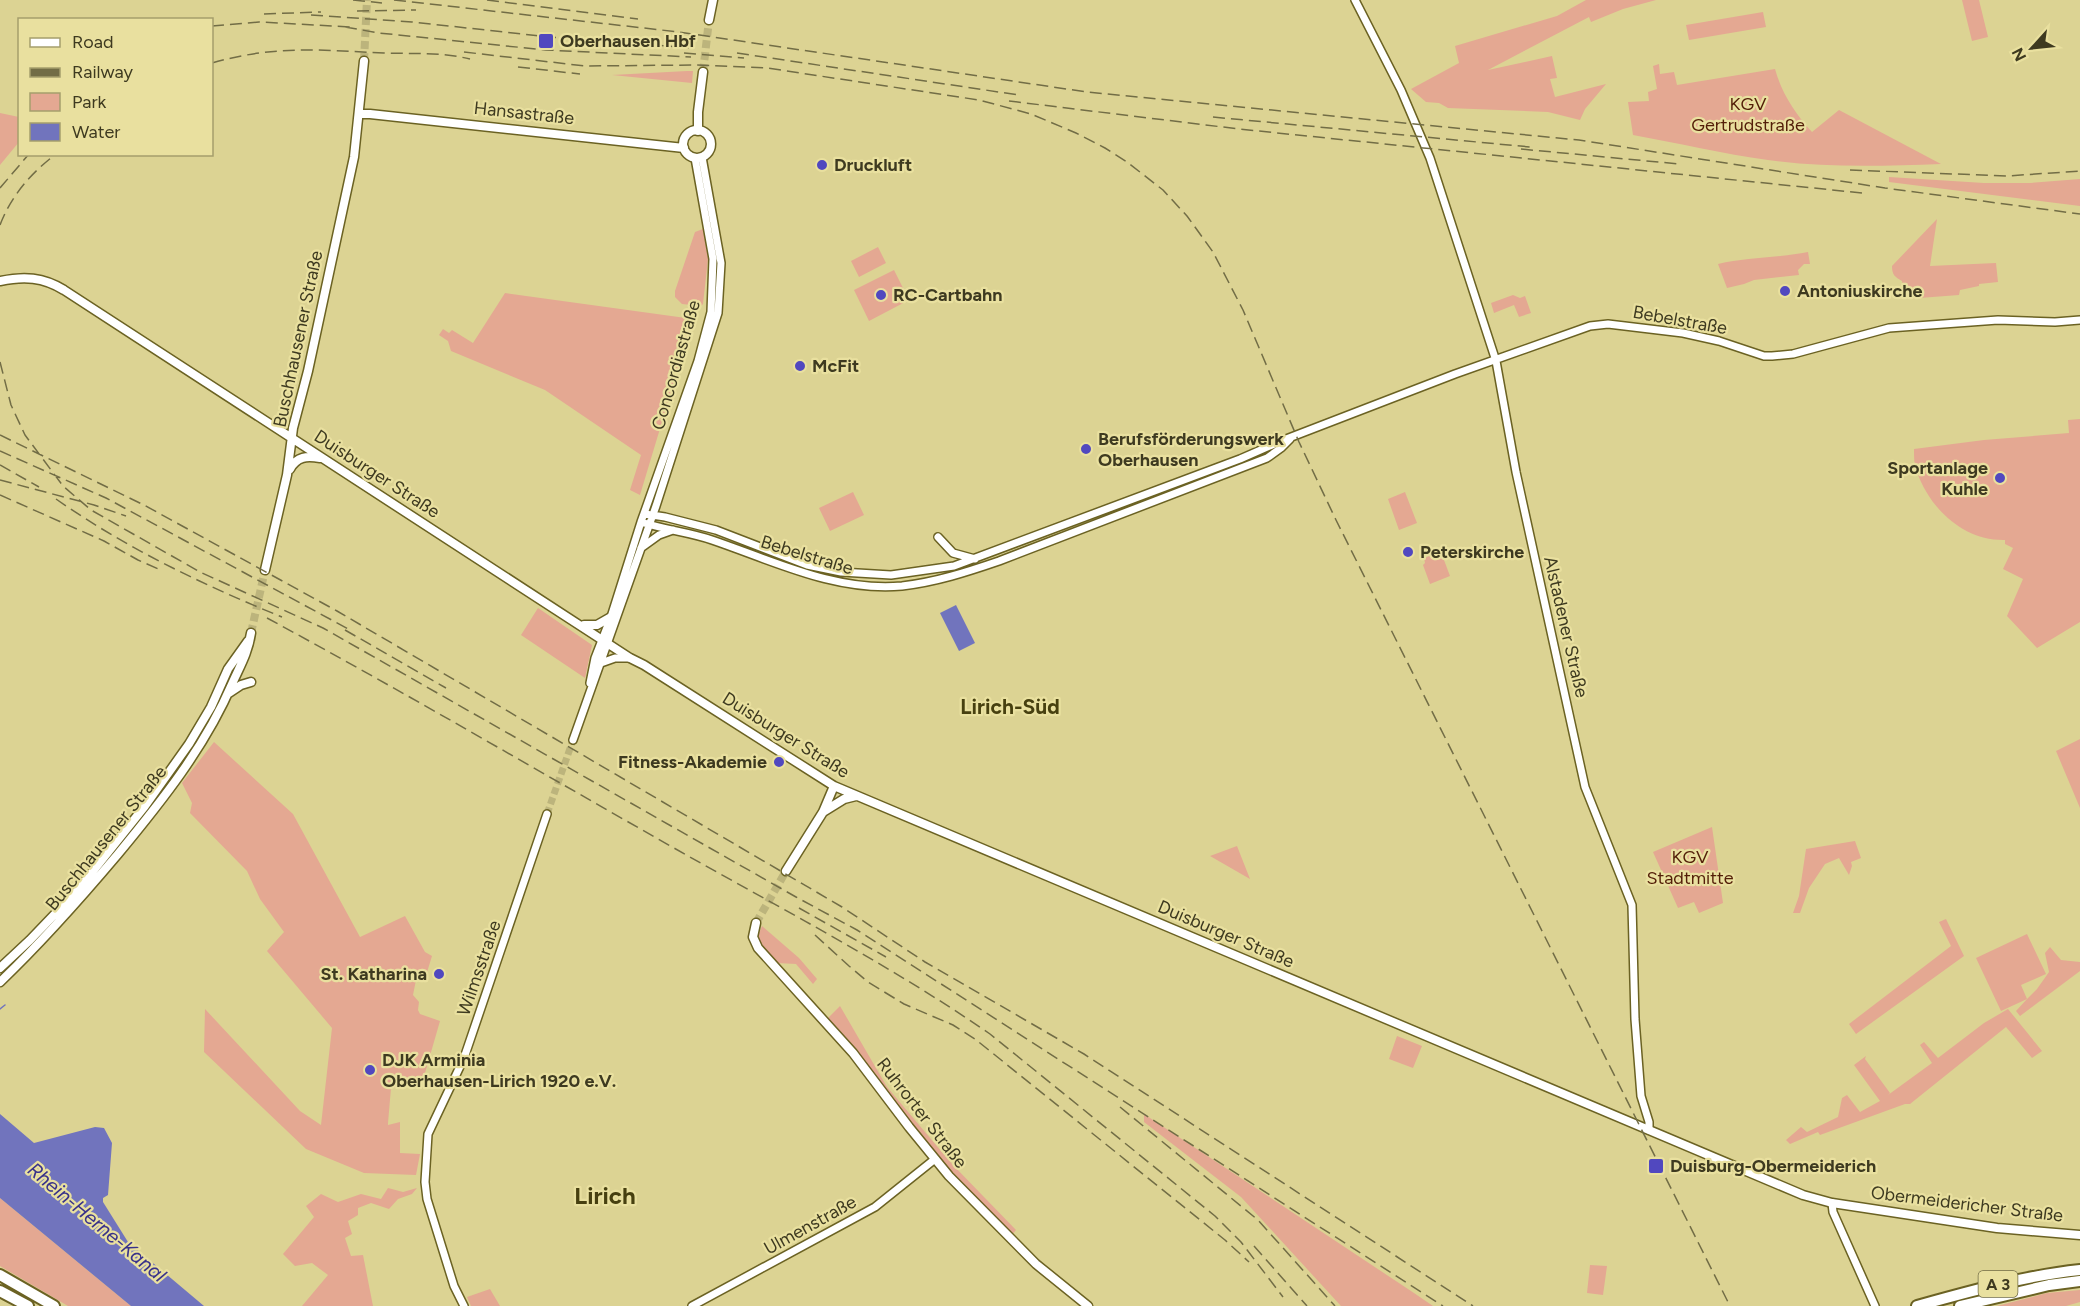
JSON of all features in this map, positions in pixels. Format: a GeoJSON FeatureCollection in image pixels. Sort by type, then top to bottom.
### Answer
{"type":"FeatureCollection","features":[{"type":"Feature","properties":{"kind":"highway","name":"A 3"},"geometry":{"type":"LineString","coordinates":[[1917,1306],[1990,1286],[2048,1273],[2080,1269]]}},
{"type":"Feature","properties":{"kind":"highway"},"geometry":{"type":"LineString","coordinates":[[0,1275],[54,1306]]}},
{"type":"Feature","properties":{"kind":"highway","name":"A 3"},"geometry":{"type":"LineString","coordinates":[[1960,1306],[2049,1285],[2080,1281]]}},
{"type":"Feature","properties":{"kind":"highway"},"geometry":{"type":"LineString","coordinates":[[0,1291],[28,1306]]}},
{"type":"Feature","properties":{"kind":"main road"},"geometry":{"type":"LineString","coordinates":[[709,20],[711,0]]}},
{"type":"Feature","properties":{"kind":"main road","name":"Buschhausener Straße"},"geometry":{"type":"LineString","coordinates":[[265,570],[287,475],[293,428],[344,208],[360,114],[364,61]]}},
{"type":"Feature","properties":{"kind":"main road"},"geometry":{"type":"LineString","coordinates":[[699,158],[689,155],[684,148],[686,137],[698,130],[704,72]]}},
{"type":"Feature","properties":{"kind":"main road","name":"Hansastraße"},"geometry":{"type":"LineString","coordinates":[[360,114],[456,122],[684,148]]}},
{"type":"Feature","properties":{"kind":"main road","name":"Concordiastraße"},"geometry":{"type":"LineString","coordinates":[[698,130],[707,134],[711,141],[710,151],[699,158]]}},
{"type":"Feature","properties":{"kind":"main road","name":"Duisburger Straße"},"geometry":{"type":"LineString","coordinates":[[0,281],[32,278],[58,286],[630,658],[834,786],[1648,1130]]}},
{"type":"Feature","properties":{"kind":"main road"},"geometry":{"type":"LineString","coordinates":[[287,475],[293,463],[300,459],[306,457],[323,459]]}},
{"type":"Feature","properties":{"kind":"main road"},"geometry":{"type":"LineString","coordinates":[[580,625],[594,626],[611,617]]}},
{"type":"Feature","properties":{"kind":"main road","name":"Buschhausener Straße"},"geometry":{"type":"LineString","coordinates":[[0,982],[153,812],[194,754],[228,693],[245,660],[250,636],[228,669],[211,707],[179,760],[80,893]]}},
{"type":"Feature","properties":{"kind":"main road"},"geometry":{"type":"LineString","coordinates":[[228,693],[241,684],[251,682]]}},
{"type":"Feature","properties":{"kind":"main road"},"geometry":{"type":"LineString","coordinates":[[786,872],[823,812],[834,786]]}},
{"type":"Feature","properties":{"kind":"main road"},"geometry":{"type":"LineString","coordinates":[[823,812],[843,799],[856,796]]}},
{"type":"Feature","properties":{"kind":"main road","name":"Buschhausener Straße"},"geometry":{"type":"LineString","coordinates":[[0,968],[60,915]]}},
{"type":"Feature","properties":{"kind":"main road","name":"Ruhrorter Straße"},"geometry":{"type":"LineString","coordinates":[[756,923],[753,937],[758,948],[853,1053],[935,1159],[1023,1251],[1089,1306]]}},
{"type":"Feature","properties":{"kind":"main road","name":"Obermeidericher Straße"},"geometry":{"type":"LineString","coordinates":[[1648,1130],[1803,1195],[1832,1203],[1997,1228],[2080,1235]]}},
{"type":"Feature","properties":{"kind":"street","name":"Alstadener Straße"},"geometry":{"type":"LineString","coordinates":[[1355,0],[1401,90],[1420,134],[1436,175],[1496,361],[1518,480],[1585,787],[1632,905],[1635,1019],[1641,1096],[1648,1130]]}},
{"type":"Feature","properties":{"kind":"street","name":"Concordiastraße"},"geometry":{"type":"LineString","coordinates":[[605,641],[611,617],[649,515],[698,362],[711,312],[714,277],[712,250],[699,158]]}},
{"type":"Feature","properties":{"kind":"street","name":"Bebelstraße"},"geometry":{"type":"LineString","coordinates":[[649,515],[716,530],[807,565],[867,575],[920,572],[954,566],[975,559],[1455,374],[1577,330],[1608,324],[1692,335],[1727,343],[1764,356],[1772,356],[1801,352],[1889,328],[2004,320],[2055,322],[2080,320]]}},
{"type":"Feature","properties":{"kind":"street","name":"Bebelstraße"},"geometry":{"type":"LineString","coordinates":[[645,523],[700,536],[825,579],[856,585],[900,586],[958,575],[1094,524],[1267,458],[1290,439]]}},
{"type":"Feature","properties":{"kind":"street"},"geometry":{"type":"LineString","coordinates":[[1092,515],[1094,524]]}},
{"type":"Feature","properties":{"kind":"street","name":"Concordiastraße"},"geometry":{"type":"LineString","coordinates":[[605,641],[642,548],[645,523]]}},
{"type":"Feature","properties":{"kind":"street"},"geometry":{"type":"LineString","coordinates":[[642,548],[656,537],[674,530]]}},
{"type":"Feature","properties":{"kind":"street"},"geometry":{"type":"LineString","coordinates":[[938,537],[953,553],[975,559]]}},
{"type":"Feature","properties":{"kind":"street"},"geometry":{"type":"LineString","coordinates":[[742,550],[754,545]]}},
{"type":"Feature","properties":{"kind":"street"},"geometry":{"type":"LineString","coordinates":[[573,740],[601,663],[605,641]]}},
{"type":"Feature","properties":{"kind":"street"},"geometry":{"type":"LineString","coordinates":[[589,692],[591,670],[605,641]]}},
{"type":"Feature","properties":{"kind":"street"},"geometry":{"type":"LineString","coordinates":[[601,663],[615,658],[630,658]]}},
{"type":"Feature","properties":{"kind":"street","name":"Wilmsstraße"},"geometry":{"type":"LineString","coordinates":[[465,1306],[454,1286],[427,1199],[425,1182],[428,1139],[430,1129],[464,1058],[547,814]]}},
{"type":"Feature","properties":{"kind":"street","name":"Ulmenstraße"},"geometry":{"type":"LineString","coordinates":[[692,1306],[874,1207],[935,1159]]}},
{"type":"Feature","properties":{"kind":"street"},"geometry":{"type":"LineString","coordinates":[[1832,1203],[1833,1212],[1875,1306]]}},
{"type":"Feature","properties":{"kind":"green space"},"geometry":{"type":"Polygon","coordinates":[[[1586,0],[1656,0],[1623,9],[1591,22],[1589,17],[1488,70],[1552,56],[1557,78],[1550,79],[1555,97],[1606,84],[1585,109],[1580,120],[1548,112],[1448,108],[1439,103],[1426,102],[1411,89],[1459,63],[1455,46],[1557,16],[1586,0]]]}},
{"type":"Feature","properties":{"kind":"green space"},"geometry":{"type":"Polygon","coordinates":[[[1962,0],[1979,0],[1988,37],[1972,41],[1962,0]]]}},
{"type":"Feature","properties":{"kind":"green space"},"geometry":{"type":"Polygon","coordinates":[[[1763,12],[1766,27],[1689,40],[1686,25],[1763,12]]]}},
{"type":"Feature","properties":{"kind":"green space","name":"KGV Gertrudstraße"},"geometry":{"type":"Polygon","coordinates":[[[1659,64],[1660,74],[1674,72],[1677,85],[1775,69],[1790,103],[1812,132],[1839,110],[1941,164],[1854,166],[1789,163],[1734,155],[1633,135],[1628,102],[1649,101],[1648,92],[1657,89],[1653,66],[1659,64]]]}},
{"type":"Feature","properties":{"kind":"green space"},"geometry":{"type":"Polygon","coordinates":[[[693,71],[692,83],[612,75],[693,71]]]}},
{"type":"Feature","properties":{"kind":"green space"},"geometry":{"type":"Polygon","coordinates":[[[0,113],[18,117],[18,143],[0,165],[0,113]]]}},
{"type":"Feature","properties":{"kind":"green space"},"geometry":{"type":"Polygon","coordinates":[[[1889,177],[1984,183],[2030,183],[2080,179],[2080,206],[1889,182],[1889,177]]]}},
{"type":"Feature","properties":{"kind":"green space"},"geometry":{"type":"Polygon","coordinates":[[[1937,219],[1930,266],[1996,263],[1998,282],[1979,284],[1979,286],[1960,290],[1959,295],[1906,299],[1902,281],[1894,275],[1892,266],[1937,219]]]}},
{"type":"Feature","properties":{"kind":"green space"},"geometry":{"type":"Polygon","coordinates":[[[703,229],[708,259],[703,304],[701,306],[682,304],[675,297],[675,291],[695,232],[703,229]]]}},
{"type":"Feature","properties":{"kind":"green space"},"geometry":{"type":"Polygon","coordinates":[[[878,247],[886,263],[859,277],[851,261],[878,247]]]}},
{"type":"Feature","properties":{"kind":"green space"},"geometry":{"type":"Polygon","coordinates":[[[1808,252],[1810,264],[1804,264],[1798,270],[1799,275],[1754,280],[1727,288],[1718,264],[1740,260],[1808,252]]]}},
{"type":"Feature","properties":{"kind":"green space","name":"RC-Cartbahn"},"geometry":{"type":"Polygon","coordinates":[[[894,270],[909,300],[869,321],[854,290],[894,270]]]}},
{"type":"Feature","properties":{"kind":"green space"},"geometry":{"type":"Polygon","coordinates":[[[505,293],[693,319],[640,495],[630,490],[641,455],[545,390],[451,351],[448,341],[439,335],[443,329],[449,333],[452,330],[473,343],[505,293]]]}},
{"type":"Feature","properties":{"kind":"green space"},"geometry":{"type":"Polygon","coordinates":[[[1513,295],[1520,298],[1525,296],[1531,313],[1519,317],[1514,305],[1494,313],[1491,303],[1513,295]]]}},
{"type":"Feature","properties":{"kind":"green space","name":"Sportanlage Kuhle"},"geometry":{"type":"Polygon","coordinates":[[[2080,419],[2080,622],[2037,648],[2007,616],[2023,579],[2003,569],[2013,548],[2005,544],[2005,540],[1990,539],[1963,529],[1940,510],[1930,498],[1917,472],[1914,449],[2069,433],[2068,420],[2080,419]]]}},
{"type":"Feature","properties":{"kind":"green space"},"geometry":{"type":"Polygon","coordinates":[[[853,492],[864,515],[830,531],[819,508],[853,492]]]}},
{"type":"Feature","properties":{"kind":"green space"},"geometry":{"type":"Polygon","coordinates":[[[1405,492],[1417,523],[1399,530],[1388,499],[1405,492]]]}},
{"type":"Feature","properties":{"kind":"green space"},"geometry":{"type":"Polygon","coordinates":[[[1441,552],[1450,576],[1430,584],[1423,565],[1424,558],[1441,552]]]}},
{"type":"Feature","properties":{"kind":"green space"},"geometry":{"type":"Polygon","coordinates":[[[538,608],[592,645],[585,678],[521,635],[538,608]]]}},
{"type":"Feature","properties":{"kind":"green space"},"geometry":{"type":"Polygon","coordinates":[[[2080,739],[2080,808],[2056,751],[2080,739]]]}},
{"type":"Feature","properties":{"kind":"green space"},"geometry":{"type":"Polygon","coordinates":[[[214,742],[293,814],[360,937],[405,916],[425,952],[432,956],[424,982],[416,980],[413,995],[419,1002],[420,1014],[440,1021],[423,1080],[407,1086],[391,1088],[388,1123],[388,1125],[400,1122],[400,1153],[420,1154],[416,1175],[364,1173],[306,1149],[204,1052],[205,1009],[300,1111],[321,1125],[332,1028],[267,951],[284,932],[260,899],[247,871],[190,813],[192,803],[182,783],[214,742]]]}},
{"type":"Feature","properties":{"kind":"green space","name":"KGV Stadtmitte"},"geometry":{"type":"Polygon","coordinates":[[[1712,827],[1723,903],[1699,913],[1694,902],[1678,908],[1653,852],[1712,827]]]}},
{"type":"Feature","properties":{"kind":"green space"},"geometry":{"type":"Polygon","coordinates":[[[1855,841],[1861,858],[1851,862],[1849,875],[1839,858],[1825,864],[1809,888],[1800,913],[1793,913],[1799,896],[1806,849],[1855,841]]]}},
{"type":"Feature","properties":{"kind":"green space"},"geometry":{"type":"Polygon","coordinates":[[[1237,846],[1250,879],[1210,856],[1237,846]]]}},
{"type":"Feature","properties":{"kind":"green space"},"geometry":{"type":"Polygon","coordinates":[[[1946,919],[1964,956],[1856,1034],[1849,1024],[1951,946],[1939,922],[1946,919]]]}},
{"type":"Feature","properties":{"kind":"green space"},"geometry":{"type":"Polygon","coordinates":[[[762,926],[799,958],[817,979],[813,984],[796,964],[777,963],[757,939],[762,926]]]}},
{"type":"Feature","properties":{"kind":"green space"},"geometry":{"type":"Polygon","coordinates":[[[2027,934],[2046,974],[2021,985],[2027,999],[2001,1011],[1976,958],[2027,934]]]}},
{"type":"Feature","properties":{"kind":"green space"},"geometry":{"type":"Polygon","coordinates":[[[2050,947],[2061,960],[2080,962],[2080,971],[2020,1016],[2016,1011],[2037,989],[2049,972],[2045,953],[2050,947]]]}},
{"type":"Feature","properties":{"kind":"green space"},"geometry":{"type":"Polygon","coordinates":[[[840,1006],[887,1087],[952,1164],[1016,1230],[1011,1236],[937,1157],[828,1018],[840,1006]]]}},
{"type":"Feature","properties":{"kind":"green space"},"geometry":{"type":"Polygon","coordinates":[[[2008,1009],[2042,1051],[2032,1058],[2006,1027],[1910,1104],[1820,1135],[1818,1132],[1790,1144],[1786,1140],[1801,1127],[1807,1132],[1838,1117],[1842,1098],[1847,1095],[1860,1112],[1880,1101],[1854,1065],[1866,1056],[1865,1059],[1890,1093],[1888,1095],[1932,1063],[1920,1045],[1924,1042],[1938,1058],[1984,1023],[2008,1009]]]}},
{"type":"Feature","properties":{"kind":"green space"},"geometry":{"type":"Polygon","coordinates":[[[1397,1036],[1422,1046],[1413,1068],[1389,1059],[1397,1036]]]}},
{"type":"Feature","properties":{"kind":"green space"},"geometry":{"type":"Polygon","coordinates":[[[1144,1114],[1433,1306],[1341,1306],[1241,1197],[1144,1122],[1144,1114]]]}},
{"type":"Feature","properties":{"kind":"green space"},"geometry":{"type":"Polygon","coordinates":[[[388,1188],[403,1192],[417,1188],[412,1194],[398,1199],[389,1209],[371,1203],[358,1208],[358,1215],[348,1221],[352,1234],[345,1238],[351,1256],[363,1255],[373,1306],[302,1306],[328,1275],[312,1263],[295,1266],[283,1254],[314,1217],[306,1206],[321,1194],[338,1202],[361,1194],[381,1199],[388,1188]]]}},
{"type":"Feature","properties":{"kind":"green space"},"geometry":{"type":"Polygon","coordinates":[[[0,1198],[131,1306],[68,1306],[0,1266],[0,1198]]]}},
{"type":"Feature","properties":{"kind":"green space"},"geometry":{"type":"Polygon","coordinates":[[[1590,1265],[1607,1266],[1603,1295],[1587,1293],[1590,1265]]]}},
{"type":"Feature","properties":{"kind":"green space"},"geometry":{"type":"Polygon","coordinates":[[[490,1289],[500,1306],[471,1306],[467,1297],[490,1289]]]}},
{"type":"Feature","properties":{"kind":"green space"},"geometry":{"type":"Polygon","coordinates":[[[2080,1290],[2080,1302],[2066,1306],[1997,1306],[2047,1293],[2080,1290]]]}},
{"type":"Feature","properties":{"kind":"water"},"geometry":{"type":"Polygon","coordinates":[[[956,605],[975,643],[959,651],[940,613],[956,605]]]}},
{"type":"Feature","properties":{"kind":"water","name":"Rhein-Herne-Kanal"},"geometry":{"type":"Polygon","coordinates":[[[0,1114],[34,1143],[95,1127],[104,1128],[112,1143],[108,1195],[103,1198],[103,1202],[128,1242],[204,1306],[131,1306],[0,1198],[0,1114]]]}},
{"type":"Feature","properties":{"kind":"waterway"},"geometry":{"type":"LineString","coordinates":[[0,1009],[5,1005]]}},
{"type":"Feature","properties":{"kind":"tunnel"},"geometry":{"type":"LineString","coordinates":[[364,61],[367,0]]}},
{"type":"Feature","properties":{"kind":"tunnel"},"geometry":{"type":"LineString","coordinates":[[703,72],[709,20]]}},
{"type":"Feature","properties":{"kind":"tunnel"},"geometry":{"type":"LineString","coordinates":[[251,633],[265,570]]}},
{"type":"Feature","properties":{"kind":"tunnel"},"geometry":{"type":"LineString","coordinates":[[547,814],[573,740]]}},
{"type":"Feature","properties":{"kind":"tunnel"},"geometry":{"type":"LineString","coordinates":[[756,923],[786,871]]}},
{"type":"Feature","properties":{"kind":"railway"},"geometry":{"type":"LineString","coordinates":[[353,0],[382,3]]}},
{"type":"Feature","properties":{"kind":"railway"},"geometry":{"type":"LineString","coordinates":[[394,0],[679,32],[1087,92],[1579,140],[1885,188],[2080,214]]}},
{"type":"Feature","properties":{"kind":"railway"},"geometry":{"type":"LineString","coordinates":[[487,0],[638,19]]}},
{"type":"Feature","properties":{"kind":"railway"},"geometry":{"type":"LineString","coordinates":[[357,11],[416,10]]}},
{"type":"Feature","properties":{"kind":"railway"},"geometry":{"type":"LineString","coordinates":[[264,14],[321,12]]}},
{"type":"Feature","properties":{"kind":"railway"},"geometry":{"type":"LineString","coordinates":[[311,15],[693,48]]}},
{"type":"Feature","properties":{"kind":"railway"},"geometry":{"type":"LineString","coordinates":[[213,26],[259,22],[352,27]]}},
{"type":"Feature","properties":{"kind":"railway"},"geometry":{"type":"LineString","coordinates":[[345,27],[379,33],[546,50],[691,57]]}},
{"type":"Feature","properties":{"kind":"railway"},"geometry":{"type":"LineString","coordinates":[[213,63],[256,53],[298,50],[438,54],[470,59]]}},
{"type":"Feature","properties":{"kind":"railway"},"geometry":{"type":"LineString","coordinates":[[464,52],[585,66],[697,65],[767,68],[979,100],[1031,114],[1076,133],[1127,162],[1163,190],[1187,216],[1213,252],[1243,310],[1299,442],[1336,520],[1730,1306]]}},
{"type":"Feature","properties":{"kind":"railway"},"geometry":{"type":"LineString","coordinates":[[684,53],[744,58]]}},
{"type":"Feature","properties":{"kind":"railway"},"geometry":{"type":"LineString","coordinates":[[737,53],[1019,95]]}},
{"type":"Feature","properties":{"kind":"railway"},"geometry":{"type":"LineString","coordinates":[[518,67],[580,74]]}},
{"type":"Feature","properties":{"kind":"railway"},"geometry":{"type":"LineString","coordinates":[[1009,101],[1239,129],[1862,193]]}},
{"type":"Feature","properties":{"kind":"railway"},"geometry":{"type":"LineString","coordinates":[[1213,117],[1530,147]]}},
{"type":"Feature","properties":{"kind":"railway"},"geometry":{"type":"LineString","coordinates":[[1521,149],[1679,164]]}},
{"type":"Feature","properties":{"kind":"railway"},"geometry":{"type":"LineString","coordinates":[[0,188],[27,156]]}},
{"type":"Feature","properties":{"kind":"railway"},"geometry":{"type":"LineString","coordinates":[[0,225],[10,204],[23,186],[54,156]]}},
{"type":"Feature","properties":{"kind":"railway"},"geometry":{"type":"LineString","coordinates":[[1850,170],[2007,176],[2080,171]]}},
{"type":"Feature","properties":{"kind":"railway"},"geometry":{"type":"LineString","coordinates":[[0,362],[11,405],[25,435],[63,486],[91,510],[200,572],[323,628],[857,930],[1443,1306]]}},
{"type":"Feature","properties":{"kind":"railway"},"geometry":{"type":"LineString","coordinates":[[0,435],[144,505],[337,611],[842,907],[925,962],[1084,1054],[1473,1306]]}},
{"type":"Feature","properties":{"kind":"railway"},"geometry":{"type":"LineString","coordinates":[[0,451],[106,498],[352,631]]}},
{"type":"Feature","properties":{"kind":"railway"},"geometry":{"type":"LineString","coordinates":[[0,465],[39,487]]}},
{"type":"Feature","properties":{"kind":"railway"},"geometry":{"type":"LineString","coordinates":[[0,480],[126,516]]}},
{"type":"Feature","properties":{"kind":"railway"},"geometry":{"type":"LineString","coordinates":[[0,495],[104,541],[163,571]]}},
{"type":"Feature","properties":{"kind":"railway"},"geometry":{"type":"LineString","coordinates":[[56,499],[137,549],[223,592],[282,617]]}},
{"type":"Feature","properties":{"kind":"railway"},"geometry":{"type":"LineString","coordinates":[[267,618],[834,938],[913,984],[990,1034],[1215,1216],[1241,1242],[1283,1297]]}},
{"type":"Feature","properties":{"kind":"railway"},"geometry":{"type":"LineString","coordinates":[[345,630],[446,688]]}},
{"type":"Feature","properties":{"kind":"railway"},"geometry":{"type":"LineString","coordinates":[[799,908],[886,957]]}},
{"type":"Feature","properties":{"kind":"railway"},"geometry":{"type":"LineString","coordinates":[[815,935],[868,982],[904,1004],[953,1025],[975,1039],[1225,1240],[1249,1262]]}},
{"type":"Feature","properties":{"kind":"railway"},"geometry":{"type":"LineString","coordinates":[[1120,1107],[1258,1220],[1335,1306]]}},
{"type":"Feature","properties":{"kind":"railway"},"geometry":{"type":"LineString","coordinates":[[1254,1246],[1307,1306]]}},
{"type":"Feature","properties":{"kind":"place","name":"Oberhausen Hbf"},"geometry":{"type":"Point","coordinates":[546,41]}},
{"type":"Feature","properties":{"kind":"place","name":"Druckluft"},"geometry":{"type":"Point","coordinates":[822,165]}},
{"type":"Feature","properties":{"kind":"place","name":"Antoniuskirche"},"geometry":{"type":"Point","coordinates":[1785,291]}},
{"type":"Feature","properties":{"kind":"place","name":"RC-Cartbahn"},"geometry":{"type":"Point","coordinates":[881,295]}},
{"type":"Feature","properties":{"kind":"place","name":"McFit"},"geometry":{"type":"Point","coordinates":[800,366]}},
{"type":"Feature","properties":{"kind":"place","name":"Berufsförderungswerk Oberhausen"},"geometry":{"type":"Point","coordinates":[1086,449]}},
{"type":"Feature","properties":{"kind":"place","name":"Sportanlage Kuhle"},"geometry":{"type":"Point","coordinates":[2000,478]}},
{"type":"Feature","properties":{"kind":"place","name":"Peterskirche"},"geometry":{"type":"Point","coordinates":[1408,552]}},
{"type":"Feature","properties":{"kind":"place","name":"Fitness-Akademie"},"geometry":{"type":"Point","coordinates":[779,762]}},
{"type":"Feature","properties":{"kind":"place","name":"St. Katharina"},"geometry":{"type":"Point","coordinates":[439,974]}},
{"type":"Feature","properties":{"kind":"place","name":"DJK Arminia Oberhausen-Lirich 1920 e.V."},"geometry":{"type":"Point","coordinates":[370,1070]}},
{"type":"Feature","properties":{"kind":"place","name":"Duisburg-Obermeiderich"},"geometry":{"type":"Point","coordinates":[1656,1166]}},
{"type":"Feature","properties":{"kind":"district","name":"Lirich-Süd"},"geometry":{"type":"Point","coordinates":[1010,707]}},
{"type":"Feature","properties":{"kind":"district","name":"Lirich"},"geometry":{"type":"Point","coordinates":[605,1196]}}]}
